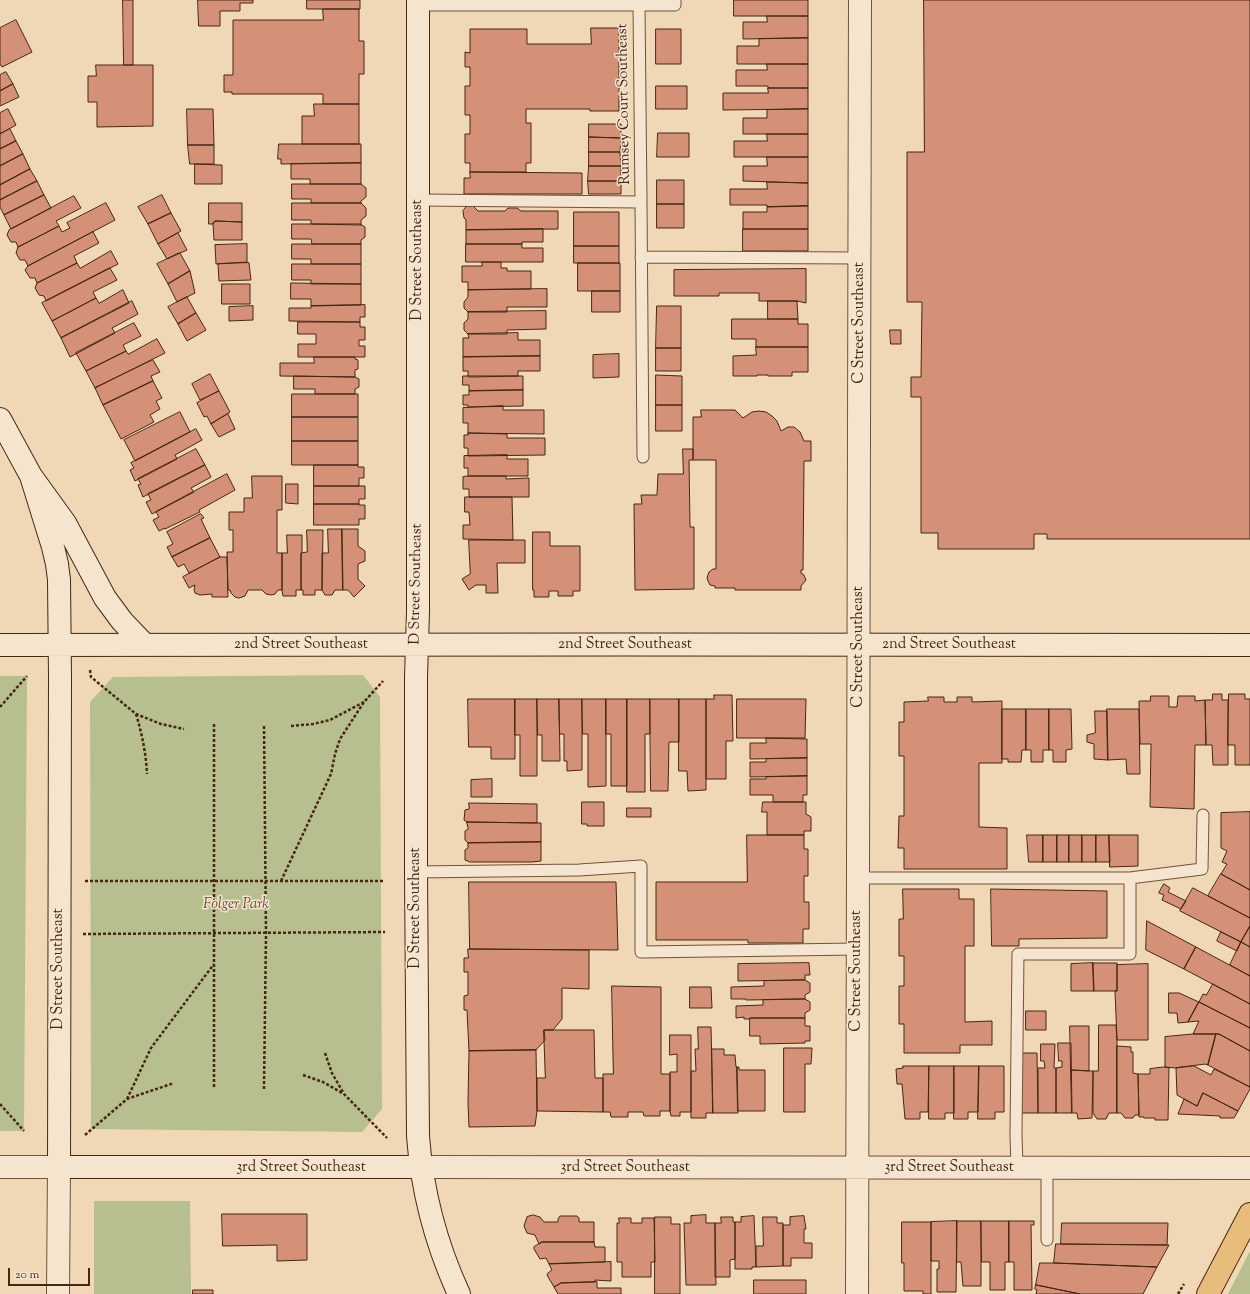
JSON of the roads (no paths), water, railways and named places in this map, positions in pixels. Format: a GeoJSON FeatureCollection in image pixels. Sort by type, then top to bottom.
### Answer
{"type":"FeatureCollection","features":[{"type":"Feature","properties":{"kind":"main road"},"geometry":{"type":"LineString","coordinates":[[1208,1294],[1250,1214]]}},
{"type":"Feature","properties":{"kind":"street","name":"C Street Southeast"},"geometry":{"type":"LineString","coordinates":[[857,1294],[856,1168],[860,0]]}},
{"type":"Feature","properties":{"kind":"street","name":"D Street Southeast"},"geometry":{"type":"LineString","coordinates":[[418,3],[416,678],[418,1120],[419,1150],[431,1217],[444,1259],[459,1294]]}},
{"type":"Feature","properties":{"kind":"street"},"geometry":{"type":"LineString","coordinates":[[0,418],[31,476],[65,523],[105,598],[114,612],[132,633],[144,644]]}},
{"type":"Feature","properties":{"kind":"street","name":"D Street Southeast"},"geometry":{"type":"LineString","coordinates":[[31,476],[57,564],[59,580],[58,1294]]}},
{"type":"Feature","properties":{"kind":"street","name":"2nd Street Southeast"},"geometry":{"type":"LineString","coordinates":[[0,645],[1250,645]]}},
{"type":"Feature","properties":{"kind":"street","name":"3rd Street Southeast"},"geometry":{"type":"LineString","coordinates":[[0,1167],[1250,1168]]}},
{"type":"Feature","properties":{"kind":"lane"},"geometry":{"type":"LineString","coordinates":[[639,5],[675,5],[675,0]]}},
{"type":"Feature","properties":{"kind":"lane","name":"Rumsey Court Southeast"},"geometry":{"type":"LineString","coordinates":[[418,3],[639,5],[641,202],[418,200]]}},
{"type":"Feature","properties":{"kind":"lane"},"geometry":{"type":"LineString","coordinates":[[641,202],[643,457]]}},
{"type":"Feature","properties":{"kind":"lane"},"geometry":{"type":"LineString","coordinates":[[641,257],[860,258]]}},
{"type":"Feature","properties":{"kind":"lane"},"geometry":{"type":"LineString","coordinates":[[858,878],[1130,878],[1202,870],[1204,815]]}},
{"type":"Feature","properties":{"kind":"lane"},"geometry":{"type":"LineString","coordinates":[[416,872],[579,870],[640,866],[641,952],[857,949]]}},
{"type":"Feature","properties":{"kind":"lane"},"geometry":{"type":"LineString","coordinates":[[1017,1168],[1018,954],[1130,954],[1130,878]]}},
{"type":"Feature","properties":{"kind":"lane"},"geometry":{"type":"LineString","coordinates":[[1047,1168],[1047,1240]]}},
{"type":"Feature","properties":{"kind":"park label","name":"Folger Park"},"geometry":{"type":"Point","coordinates":[236,905]}}]}
